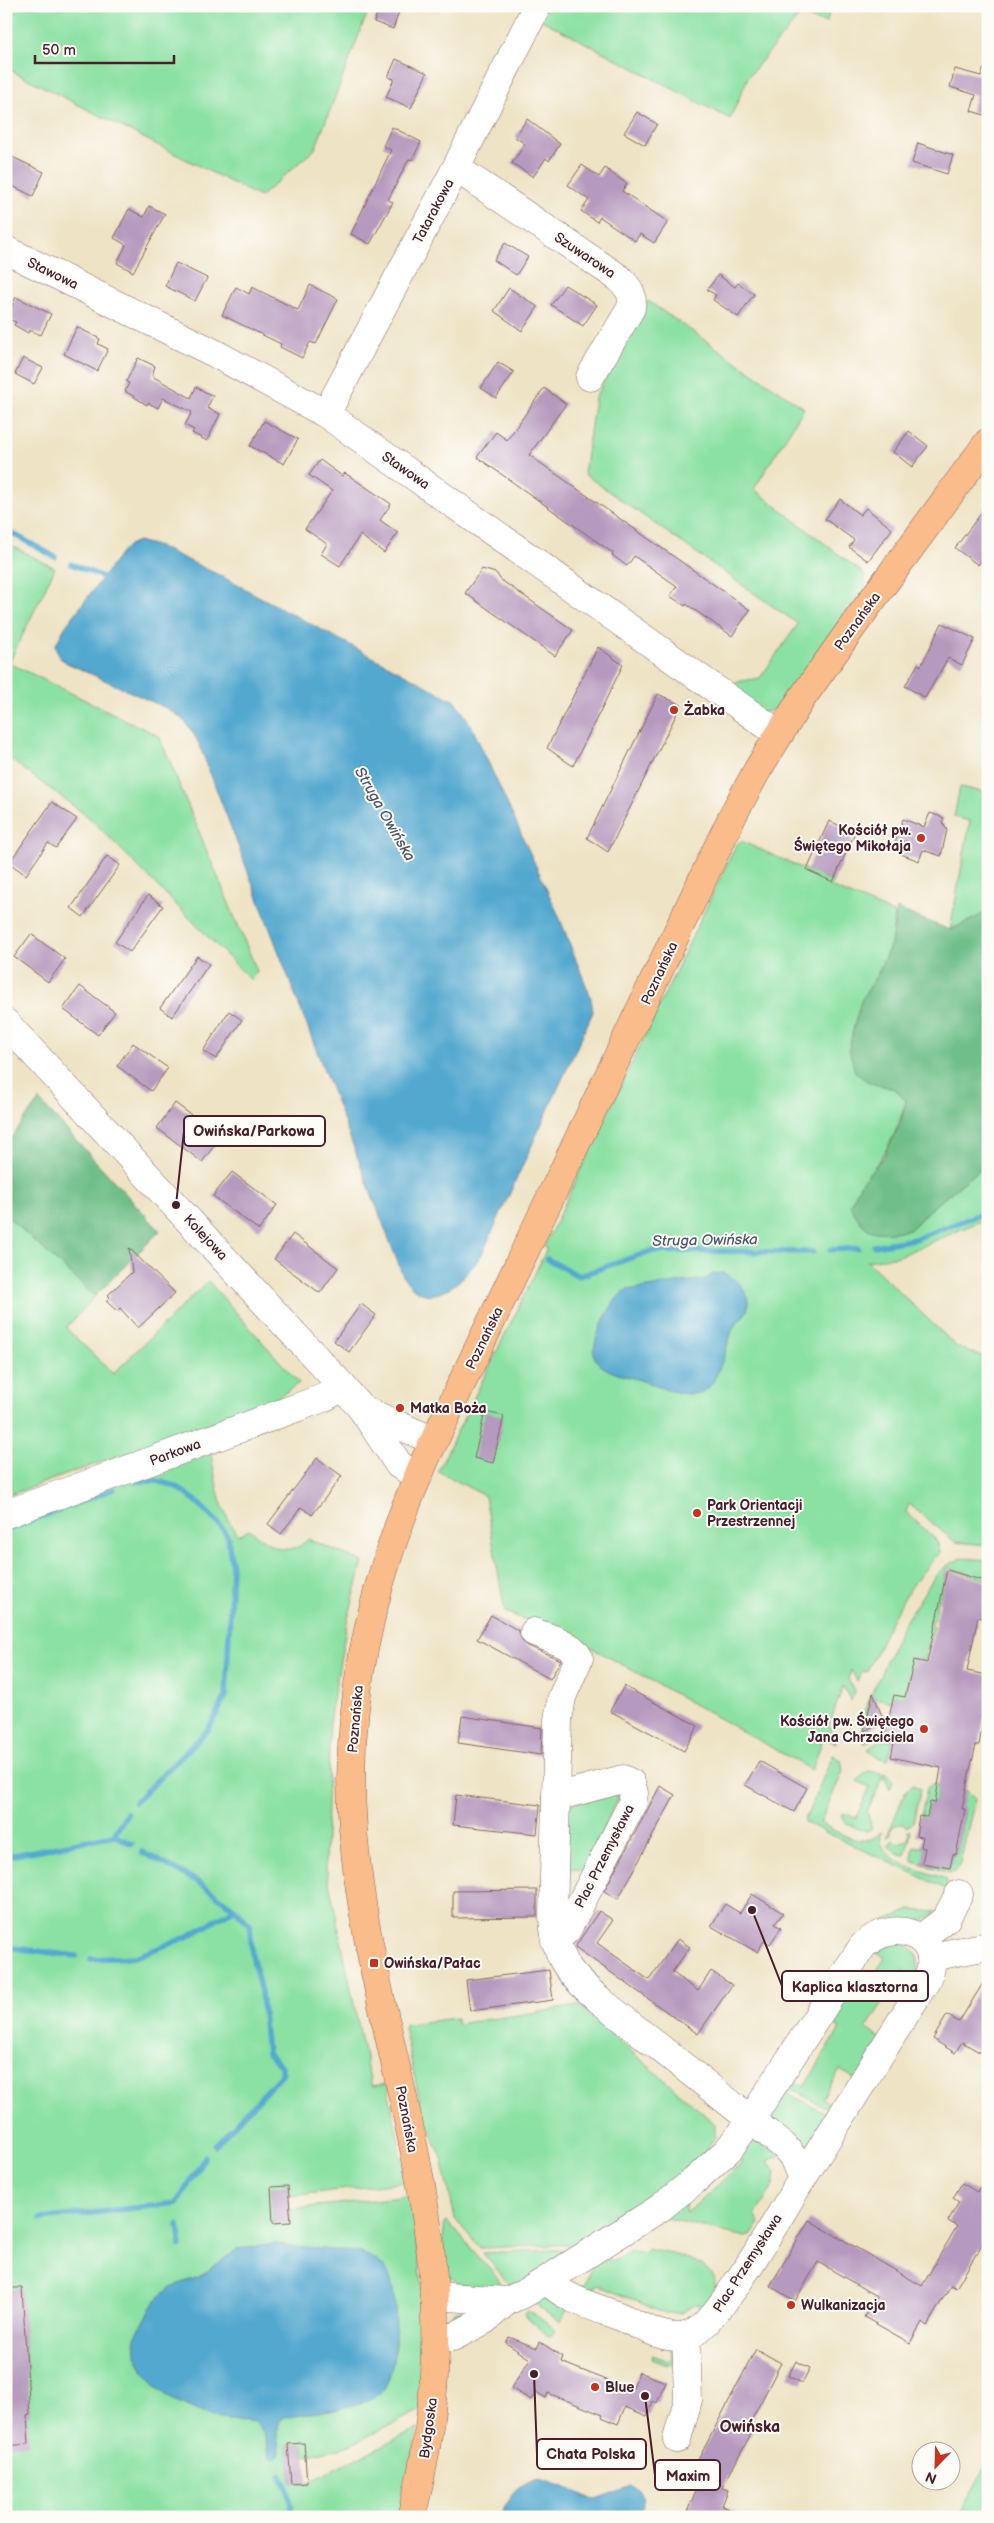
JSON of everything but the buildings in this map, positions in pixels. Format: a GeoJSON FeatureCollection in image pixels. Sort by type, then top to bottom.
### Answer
{"type":"FeatureCollection","features":[{"type":"Feature","properties":{"kind":"main road","name":"Poznańska"},"geometry":{"type":"LineString","coordinates":[[436,2338],[431,2253],[422,2194],[362,1899],[353,1830],[354,1716],[365,1642],[384,1570],[418,1476],[434,1441],[736,811],[779,734],[853,626],[988,442]]}},
{"type":"Feature","properties":{"kind":"main road","name":"Bydgoska"},"geometry":{"type":"LineString","coordinates":[[411,2517],[430,2420],[436,2338]]}},
{"type":"Feature","properties":{"kind":"street","name":"Tatarakowa"},"geometry":{"type":"LineString","coordinates":[[326,414],[456,168],[537,6]]}},
{"type":"Feature","properties":{"kind":"street","name":"Szuwarowa"},"geometry":{"type":"LineString","coordinates":[[456,168],[619,278],[629,288],[633,297],[631,308],[590,377]]}},
{"type":"Feature","properties":{"kind":"street","name":"Stawowa"},"geometry":{"type":"LineString","coordinates":[[6,250],[214,353],[326,414],[779,734]]}},
{"type":"Feature","properties":{"kind":"street","name":"Kolejowa"},"geometry":{"type":"LineString","coordinates":[[6,1023],[362,1409],[399,1465],[418,1476]]}},
{"type":"Feature","properties":{"kind":"street","name":"Parkowa"},"geometry":{"type":"LineString","coordinates":[[6,1514],[323,1398],[342,1387]]}},
{"type":"Feature","properties":{"kind":"street","name":"Kolejowa"},"geometry":{"type":"LineString","coordinates":[[362,1409],[434,1441]]}},
{"type":"Feature","properties":{"kind":"street","name":"Plac Przemysława"},"geometry":{"type":"LineString","coordinates":[[534,1632],[568,1647],[579,1658],[560,1704],[552,1916],[555,1941],[560,1958],[573,1977],[627,2023],[737,2108],[750,2122],[789,2152],[802,2179]]}},
{"type":"Feature","properties":{"kind":"street","name":"Plac Przemysława"},"geometry":{"type":"LineString","coordinates":[[555,1941],[566,1930],[632,1804],[634,1793],[631,1784],[623,1779],[556,1797]]}},
{"type":"Feature","properties":{"kind":"street"},"geometry":{"type":"LineString","coordinates":[[925,1948],[946,1919],[959,1894]]}},
{"type":"Feature","properties":{"kind":"street"},"geometry":{"type":"LineString","coordinates":[[436,2338],[453,2337],[485,2320],[508,2301],[547,2280],[677,2196],[728,2150],[750,2122],[862,1947],[872,1937],[889,1930],[907,1932],[925,1948],[988,1946]]}},
{"type":"Feature","properties":{"kind":"street","name":"Plac Przemysława"},"geometry":{"type":"LineString","coordinates":[[686,2336],[701,2329],[725,2301],[924,1985],[930,1971],[925,1948]]}},
{"type":"Feature","properties":{"kind":"street"},"geometry":{"type":"LineString","coordinates":[[547,2280],[565,2294],[651,2330],[674,2336],[686,2336],[688,2400],[676,2439]]}},
{"type":"Feature","properties":{"kind":"street"},"geometry":{"type":"LineString","coordinates":[[434,2296],[508,2301]]}},
{"type":"Feature","properties":{"kind":"green space"},"geometry":{"type":"Polygon","coordinates":[[[6,6],[370,6],[315,149],[260,197],[6,68],[6,6]]]}},
{"type":"Feature","properties":{"kind":"green space"},"geometry":{"type":"Polygon","coordinates":[[[547,6],[830,6],[827,23],[800,15],[748,77],[730,119],[540,19],[547,6]]]}},
{"type":"Feature","properties":{"kind":"green space"},"geometry":{"type":"Polygon","coordinates":[[[648,301],[804,408],[754,489],[864,574],[866,590],[782,709],[759,713],[732,689],[737,682],[760,678],[798,624],[584,474],[595,398],[648,301]]]}},
{"type":"Feature","properties":{"kind":"green space"},"geometry":{"type":"Polygon","coordinates":[[[6,543],[55,568],[9,663],[159,736],[257,971],[251,980],[91,819],[6,756],[6,543]]]}},
{"type":"Feature","properties":{"kind":"green space"},"geometry":{"type":"Polygon","coordinates":[[[960,787],[988,793],[988,912],[950,930],[970,821],[954,817],[960,787]]]}},
{"type":"Feature","properties":{"kind":"green space","name":"Park Orientacji Przestrzennej"},"geometry":{"type":"Polygon","coordinates":[[[741,841],[833,882],[831,887],[895,914],[891,944],[878,973],[870,1083],[895,1088],[906,1101],[889,1145],[861,1183],[910,1230],[929,1210],[988,1163],[988,1218],[899,1256],[867,1261],[957,1347],[988,1358],[988,1545],[955,1542],[909,1504],[906,1512],[937,1541],[940,1553],[917,1579],[907,1594],[889,1624],[867,1672],[862,1671],[857,1681],[851,1670],[848,1679],[854,1691],[851,1701],[843,1686],[829,1726],[836,1743],[823,1738],[812,1770],[578,1640],[505,1612],[485,1496],[438,1471],[547,1249],[544,1247],[736,845],[741,841]]]}},
{"type":"Feature","properties":{"kind":"green space"},"geometry":{"type":"Polygon","coordinates":[[[897,909],[950,930],[988,912],[988,1163],[929,1210],[910,1230],[880,1233],[867,1228],[856,1216],[850,1205],[861,1183],[884,1156],[900,1124],[906,1101],[895,1089],[870,1083],[855,1072],[849,1049],[861,1001],[878,973],[891,944],[897,909]]]}},
{"type":"Feature","properties":{"kind":"green space"},"geometry":{"type":"Polygon","coordinates":[[[39,1100],[160,1231],[95,1296],[6,1215],[6,1145],[39,1100]]]}},
{"type":"Feature","properties":{"kind":"green space"},"geometry":{"type":"Polygon","coordinates":[[[6,1215],[95,1296],[66,1328],[113,1374],[208,1281],[299,1383],[273,1401],[6,1496],[6,1215]]]}},
{"type":"Feature","properties":{"kind":"green space"},"geometry":{"type":"Polygon","coordinates":[[[210,1449],[222,1505],[226,1516],[239,1535],[249,1529],[271,1545],[286,1549],[294,1549],[308,1539],[363,1562],[347,1622],[330,1717],[325,1863],[367,2067],[372,2086],[387,2084],[407,2182],[289,2196],[288,2186],[271,2187],[273,2223],[291,2222],[290,2209],[411,2196],[423,2293],[421,2410],[350,2445],[305,2456],[304,2443],[288,2444],[291,2484],[307,2483],[418,2428],[399,2517],[6,2517],[6,1523],[210,1449]]]}},
{"type":"Feature","properties":{"kind":"green space"},"geometry":{"type":"Polygon","coordinates":[[[962,1558],[988,1560],[988,1580],[947,1568],[939,1600],[937,1600],[935,1618],[933,1618],[931,1625],[933,1626],[925,1661],[913,1658],[905,1697],[894,1695],[892,1702],[875,1698],[870,1701],[865,1725],[867,1729],[883,1732],[865,1744],[862,1731],[865,1709],[901,1628],[935,1576],[946,1566],[962,1558]]]}},
{"type":"Feature","properties":{"kind":"green space"},"geometry":{"type":"Polygon","coordinates":[[[884,1738],[884,1740],[893,1742],[888,1760],[878,1757],[868,1749],[884,1738]]]}},
{"type":"Feature","properties":{"kind":"green space"},"geometry":{"type":"Polygon","coordinates":[[[833,1755],[841,1760],[843,1771],[820,1823],[843,1835],[859,1840],[867,1840],[881,1832],[881,1842],[885,1851],[892,1858],[913,1868],[943,1878],[947,1881],[946,1889],[804,1822],[833,1755]]]}},
{"type":"Feature","properties":{"kind":"green space"},"geometry":{"type":"Polygon","coordinates":[[[868,1771],[887,1774],[893,1781],[890,1790],[884,1775],[867,1812],[872,1828],[866,1832],[846,1823],[842,1815],[843,1813],[856,1818],[870,1787],[857,1781],[868,1771]]]}},
{"type":"Feature","properties":{"kind":"green space"},"geometry":{"type":"Polygon","coordinates":[[[932,1784],[968,1792],[975,1799],[960,1863],[955,1872],[950,1873],[912,1859],[914,1846],[925,1848],[923,1863],[949,1868],[953,1854],[956,1855],[965,1810],[938,1788],[935,1803],[930,1802],[927,1818],[921,1816],[927,1788],[932,1784]]]}},
{"type":"Feature","properties":{"kind":"green space"},"geometry":{"type":"Polygon","coordinates":[[[913,1785],[921,1789],[913,1822],[907,1827],[902,1824],[895,1825],[889,1832],[905,1792],[913,1785]]]}},
{"type":"Feature","properties":{"kind":"green space"},"geometry":{"type":"Polygon","coordinates":[[[620,1794],[583,1870],[565,1867],[565,1805],[620,1794]]]}},
{"type":"Feature","properties":{"kind":"green space"},"geometry":{"type":"Polygon","coordinates":[[[910,1830],[911,1834],[905,1855],[899,1854],[888,1846],[893,1840],[898,1843],[907,1840],[910,1834],[907,1832],[910,1830]]]}},
{"type":"Feature","properties":{"kind":"green space"},"geometry":{"type":"Polygon","coordinates":[[[910,1910],[937,1912],[918,1923],[883,1921],[910,1910]]]}},
{"type":"Feature","properties":{"kind":"green space"},"geometry":{"type":"Polygon","coordinates":[[[899,1939],[917,1954],[919,1981],[903,1970],[866,2029],[882,2039],[857,2080],[840,2070],[822,2098],[836,2109],[834,2112],[783,2084],[787,2077],[804,2087],[840,2029],[824,2018],[850,1977],[866,1987],[885,1958],[870,1948],[899,1939]]]}},
{"type":"Feature","properties":{"kind":"green space"},"geometry":{"type":"Polygon","coordinates":[[[579,2006],[715,2124],[715,2137],[697,2163],[670,2186],[579,2244],[480,2248],[455,2219],[442,2158],[422,2111],[404,2027],[406,2024],[456,2018],[457,2024],[579,2006]]]}},
{"type":"Feature","properties":{"kind":"green space"},"geometry":{"type":"Polygon","coordinates":[[[779,2089],[832,2116],[805,2161],[760,2119],[779,2089]]]}},
{"type":"Feature","properties":{"kind":"green space"},"geometry":{"type":"Polygon","coordinates":[[[752,2143],[762,2143],[781,2155],[768,2161],[776,2172],[774,2185],[755,2214],[760,2223],[751,2236],[745,2237],[665,2218],[684,2199],[687,2213],[741,2164],[738,2149],[752,2143]]]}},
{"type":"Feature","properties":{"kind":"green space"},"geometry":{"type":"Polygon","coordinates":[[[445,2221],[448,2222],[499,2280],[504,2291],[471,2287],[453,2280],[448,2273],[443,2257],[445,2221]]]}},
{"type":"Feature","properties":{"kind":"green space"},"geometry":{"type":"Polygon","coordinates":[[[577,2249],[515,2287],[509,2284],[483,2253],[577,2249]]]}},
{"type":"Feature","properties":{"kind":"green space"},"geometry":{"type":"Polygon","coordinates":[[[647,2249],[692,2260],[710,2272],[715,2282],[715,2293],[703,2317],[698,2303],[681,2313],[665,2313],[597,2285],[584,2295],[583,2290],[592,2264],[598,2260],[616,2260],[631,2251],[646,2253],[647,2249]]]}},
{"type":"Feature","properties":{"kind":"green space"},"geometry":{"type":"Polygon","coordinates":[[[547,2298],[571,2303],[561,2321],[543,2311],[532,2300],[547,2298]]]}},
{"type":"Feature","properties":{"kind":"green space"},"geometry":{"type":"Polygon","coordinates":[[[490,2308],[457,2323],[451,2318],[455,2311],[490,2308]]]}},
{"type":"Feature","properties":{"kind":"green space"},"geometry":{"type":"Polygon","coordinates":[[[528,2311],[556,2329],[551,2336],[548,2336],[527,2318],[525,2313],[528,2311]]]}},
{"type":"Feature","properties":{"kind":"green space"},"geometry":{"type":"Polygon","coordinates":[[[668,2342],[673,2346],[676,2364],[668,2365],[651,2359],[652,2355],[669,2361],[674,2359],[668,2342]]]}},
{"type":"Feature","properties":{"kind":"green space"},"geometry":{"type":"Polygon","coordinates":[[[988,2462],[988,2517],[958,2517],[988,2462]]]}},
{"type":"Feature","properties":{"kind":"water"},"geometry":{"type":"Polygon","coordinates":[[[138,541],[160,547],[219,575],[453,700],[460,707],[472,727],[558,914],[591,998],[593,1012],[482,1254],[466,1275],[456,1284],[445,1290],[434,1294],[423,1294],[413,1288],[403,1276],[199,744],[193,733],[187,724],[174,712],[67,663],[60,658],[55,646],[65,627],[122,552],[129,545],[138,541]]]}},
{"type":"Feature","properties":{"kind":"water"},"geometry":{"type":"Polygon","coordinates":[[[722,1273],[732,1277],[741,1285],[747,1296],[748,1307],[746,1314],[734,1328],[713,1382],[703,1392],[688,1394],[671,1391],[610,1371],[596,1360],[594,1354],[597,1335],[612,1305],[623,1292],[630,1289],[705,1279],[713,1274],[722,1273]]]}},
{"type":"Feature","properties":{"kind":"water"},"geometry":{"type":"Polygon","coordinates":[[[276,2244],[361,2253],[380,2263],[386,2269],[392,2284],[396,2335],[391,2371],[386,2385],[379,2394],[358,2404],[283,2417],[278,2430],[279,2456],[274,2459],[270,2457],[264,2433],[255,2422],[213,2417],[173,2400],[157,2388],[146,2374],[136,2356],[135,2337],[157,2299],[170,2287],[199,2277],[238,2249],[276,2244]]]}},
{"type":"Feature","properties":{"kind":"water"},"geometry":{"type":"Polygon","coordinates":[[[539,2479],[570,2489],[593,2500],[632,2486],[641,2495],[643,2508],[641,2517],[499,2517],[519,2488],[539,2479]]]}},
{"type":"Feature","properties":{"kind":"waterway","name":"Struga Owińska"},"geometry":{"type":"LineString","coordinates":[[6,530],[55,557]]}},
{"type":"Feature","properties":{"kind":"waterway","name":"Struga Owińska"},"geometry":{"type":"LineString","coordinates":[[71,564],[108,579]]}},
{"type":"Feature","properties":{"kind":"waterway","name":"Struga Owińska"},"geometry":{"type":"LineString","coordinates":[[874,1246],[915,1239],[981,1214]]}},
{"type":"Feature","properties":{"kind":"waterway","name":"Struga Owińska"},"geometry":{"type":"LineString","coordinates":[[830,1250],[858,1248]]}},
{"type":"Feature","properties":{"kind":"waterway","name":"Struga Owińska"},"geometry":{"type":"LineString","coordinates":[[547,1259],[579,1276],[651,1251],[813,1252]]}},
{"type":"Feature","properties":{"kind":"waterway"},"geometry":{"type":"LineString","coordinates":[[135,1481],[157,1481],[175,1486],[195,1500],[219,1524],[228,1537],[232,1568],[226,1696],[208,1730],[135,1802]]}},
{"type":"Feature","properties":{"kind":"waterway"},"geometry":{"type":"LineString","coordinates":[[6,1530],[114,1489]]}},
{"type":"Feature","properties":{"kind":"waterway"},"geometry":{"type":"LineString","coordinates":[[114,1835],[127,1813]]}},
{"type":"Feature","properties":{"kind":"waterway"},"geometry":{"type":"LineString","coordinates":[[9,1856],[114,1835],[132,1844]]}},
{"type":"Feature","properties":{"kind":"waterway"},"geometry":{"type":"LineString","coordinates":[[142,1852],[197,1881],[235,1909],[250,1925],[252,1955],[261,1992],[267,2053],[281,2066],[283,2073],[215,2146]]}},
{"type":"Feature","properties":{"kind":"waterway"},"geometry":{"type":"LineString","coordinates":[[91,1959],[135,1957],[187,1937],[235,1909]]}},
{"type":"Feature","properties":{"kind":"waterway"},"geometry":{"type":"LineString","coordinates":[[6,1947],[76,1956]]}},
{"type":"Feature","properties":{"kind":"waterway"},"geometry":{"type":"LineString","coordinates":[[41,2219],[177,2203],[205,2157]]}},
{"type":"Feature","properties":{"kind":"waterway"},"geometry":{"type":"LineString","coordinates":[[178,2225],[181,2246]]}},
{"type":"Feature","properties":{"kind":"waterway"},"geometry":{"type":"LineString","coordinates":[[280,2475],[289,2493],[293,2517]]}},
{"type":"Feature","properties":{"kind":"place","name":"Żabka"},"geometry":{"type":"Point","coordinates":[674,710]}},
{"type":"Feature","properties":{"kind":"place","name":"Kościół pw. Świętego Mikołaja"},"geometry":{"type":"Point","coordinates":[921,838]}},
{"type":"Feature","properties":{"kind":"place","name":"Owińska/Parkowa"},"geometry":{"type":"Point","coordinates":[176,1205]}},
{"type":"Feature","properties":{"kind":"place","name":"Matka Boża"},"geometry":{"type":"Point","coordinates":[400,1408]}},
{"type":"Feature","properties":{"kind":"place","name":"Park Orientacji Przestrzennej"},"geometry":{"type":"Point","coordinates":[697,1513]}},
{"type":"Feature","properties":{"kind":"place","name":"Kościół pw. Świętego Jana Chrzciciela"},"geometry":{"type":"Point","coordinates":[924,1729]}},
{"type":"Feature","properties":{"kind":"place","name":"Kaplica klasztorna"},"geometry":{"type":"Point","coordinates":[752,1910]}},
{"type":"Feature","properties":{"kind":"place","name":"Owińska/Pałac"},"geometry":{"type":"Point","coordinates":[374,1963]}},
{"type":"Feature","properties":{"kind":"place","name":"Wulkanizacja"},"geometry":{"type":"Point","coordinates":[791,2305]}},
{"type":"Feature","properties":{"kind":"place","name":"Chata Polska"},"geometry":{"type":"Point","coordinates":[534,2374]}},
{"type":"Feature","properties":{"kind":"place","name":"Blue"},"geometry":{"type":"Point","coordinates":[595,2387]}},
{"type":"Feature","properties":{"kind":"place","name":"Maxim"},"geometry":{"type":"Point","coordinates":[645,2396]}},
{"type":"Feature","properties":{"kind":"district","name":"Owińska"},"geometry":{"type":"Point","coordinates":[750,2426]}}]}
